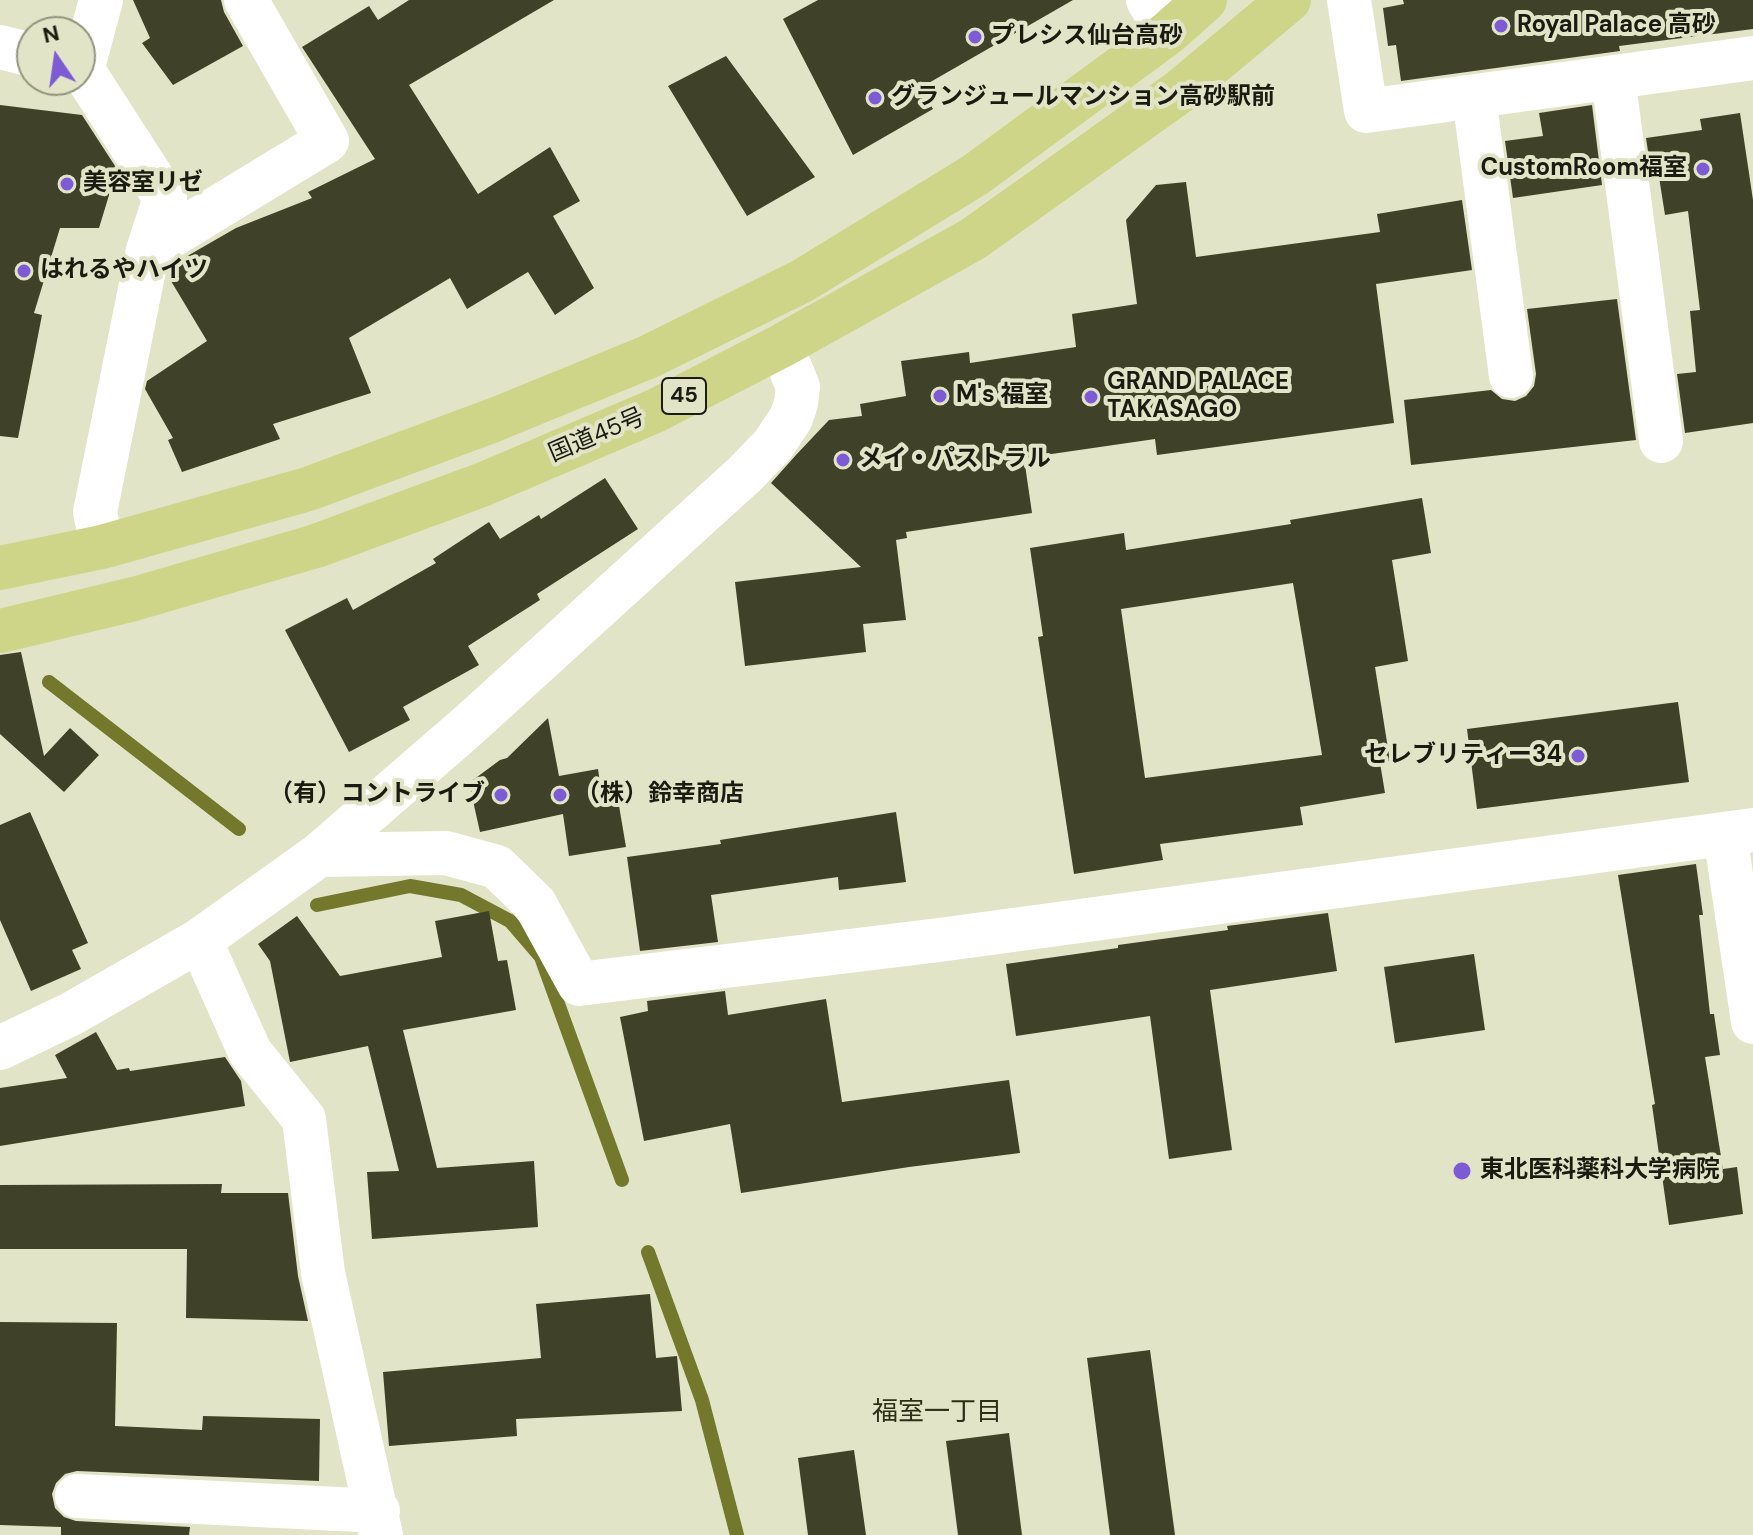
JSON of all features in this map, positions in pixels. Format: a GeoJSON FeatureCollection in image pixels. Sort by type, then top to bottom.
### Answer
{"type":"FeatureCollection","features":[{"type":"Feature","properties":{"kind":"highway","name":"45"},"geometry":{"type":"LineString","coordinates":[[0,568],[102,547],[308,489],[494,420],[648,357],[802,281],[975,175],[1158,16],[1205,0]]}},
{"type":"Feature","properties":{"kind":"highway","name":"国道45号"},"geometry":{"type":"LineString","coordinates":[[0,631],[134,599],[316,546],[484,484],[657,410],[781,346],[973,239],[1179,92],[1289,0]]}},
{"type":"Feature","properties":{"kind":"street"},"geometry":{"type":"LineString","coordinates":[[148,250],[327,141],[246,0]]}},
{"type":"Feature","properties":{"kind":"street"},"geometry":{"type":"LineString","coordinates":[[1349,0],[1366,111],[1753,58]]}},
{"type":"Feature","properties":{"kind":"street"},"geometry":{"type":"LineString","coordinates":[[1613,77],[1661,441]]}},
{"type":"Feature","properties":{"kind":"street"},"geometry":{"type":"LineString","coordinates":[[96,90],[165,198],[148,250],[95,512],[102,547]]}},
{"type":"Feature","properties":{"kind":"street"},"geometry":{"type":"LineString","coordinates":[[1474,97],[1511,376]]}},
{"type":"Feature","properties":{"kind":"street"},"geometry":{"type":"LineString","coordinates":[[0,1048],[71,1014],[200,940],[319,855],[480,714],[745,474],[773,445],[791,418],[798,387],[781,346]]}},
{"type":"Feature","properties":{"kind":"street"},"geometry":{"type":"LineString","coordinates":[[319,855],[446,853],[497,867],[535,904],[579,984],[939,940],[1739,832],[1753,1022]]}},
{"type":"Feature","properties":{"kind":"street"},"geometry":{"type":"LineString","coordinates":[[77,1496],[380,1523],[323,1273],[304,1119],[250,1052],[200,940]]}},
{"type":"Feature","properties":{"kind":"building"},"geometry":{"type":"Polygon","coordinates":[[[133,0],[221,0],[224,12],[243,46],[173,85],[142,43],[150,38],[133,0]]]}},
{"type":"Feature","properties":{"kind":"building"},"geometry":{"type":"Polygon","coordinates":[[[409,0],[554,0],[409,85],[478,194],[550,147],[580,201],[553,216],[594,288],[555,315],[528,272],[467,309],[450,278],[349,338],[371,393],[273,424],[280,439],[182,472],[168,440],[173,438],[145,389],[147,381],[207,341],[168,276],[170,266],[236,228],[312,198],[308,192],[375,159],[302,47],[369,6],[378,20],[409,0]]]}},
{"type":"Feature","properties":{"kind":"building"},"geometry":{"type":"Polygon","coordinates":[[[818,0],[1073,0],[920,88],[933,109],[853,155],[783,19],[818,0]]]}},
{"type":"Feature","properties":{"kind":"building","name":"Royal Palace 高砂"},"geometry":{"type":"Polygon","coordinates":[[[1403,0],[1753,0],[1753,29],[1619,46],[1620,51],[1401,81],[1396,45],[1388,46],[1383,8],[1404,4],[1403,0]]]}},
{"type":"Feature","properties":{"kind":"building"},"geometry":{"type":"Polygon","coordinates":[[[726,56],[815,177],[747,216],[668,86],[726,56]]]}},
{"type":"Feature","properties":{"kind":"building"},"geometry":{"type":"Polygon","coordinates":[[[0,105],[82,115],[117,169],[99,228],[60,228],[34,313],[42,315],[18,438],[0,436],[0,105]]]}},
{"type":"Feature","properties":{"kind":"building"},"geometry":{"type":"Polygon","coordinates":[[[1592,105],[1602,185],[1513,198],[1505,141],[1543,136],[1539,113],[1592,105]]]}},
{"type":"Feature","properties":{"kind":"building"},"geometry":{"type":"Polygon","coordinates":[[[1740,113],[1753,200],[1753,423],[1685,433],[1677,374],[1696,372],[1690,311],[1700,310],[1688,211],[1665,215],[1659,177],[1652,178],[1646,138],[1702,130],[1700,119],[1740,113]]]}},
{"type":"Feature","properties":{"kind":"building"},"geometry":{"type":"Polygon","coordinates":[[[1186,182],[1196,257],[1380,232],[1377,214],[1462,200],[1472,270],[1376,284],[1394,423],[1157,455],[1155,439],[1024,458],[1032,513],[906,532],[907,538],[896,540],[906,620],[863,624],[866,652],[745,666],[735,582],[861,567],[771,483],[796,455],[829,420],[862,416],[860,404],[906,396],[901,361],[969,352],[970,363],[1076,347],[1072,314],[1137,304],[1126,220],[1156,185],[1186,182]]]}},
{"type":"Feature","properties":{"kind":"building"},"geometry":{"type":"Polygon","coordinates":[[[1617,299],[1636,440],[1411,465],[1404,400],[1491,390],[1502,399],[1515,401],[1526,396],[1534,386],[1536,374],[1527,309],[1617,299]]]}},
{"type":"Feature","properties":{"kind":"building"},"geometry":{"type":"Polygon","coordinates":[[[605,478],[638,529],[537,594],[540,600],[468,646],[479,665],[403,707],[410,720],[349,752],[285,630],[347,598],[353,610],[436,563],[433,559],[489,522],[500,539],[539,515],[541,519],[605,478]]]}},
{"type":"Feature","properties":{"kind":"building"},"geometry":{"type":"Polygon","coordinates":[[[1422,498],[1431,553],[1392,560],[1408,661],[1375,667],[1390,761],[1380,763],[1385,793],[1300,807],[1303,825],[1160,844],[1163,860],[1074,874],[1038,637],[1043,636],[1030,548],[1124,533],[1126,550],[1291,524],[1290,520],[1422,498]],[[1293,583],[1121,609],[1145,778],[1322,755],[1293,583]]]}},
{"type":"Feature","properties":{"kind":"building"},"geometry":{"type":"Polygon","coordinates":[[[21,652],[44,756],[70,728],[99,755],[64,792],[0,734],[0,655],[21,652]]]}},
{"type":"Feature","properties":{"kind":"building","name":"セレブリティー34"},"geometry":{"type":"Polygon","coordinates":[[[1678,702],[1689,782],[1477,809],[1467,729],[1678,702]]]}},
{"type":"Feature","properties":{"kind":"building"},"geometry":{"type":"Polygon","coordinates":[[[548,718],[559,776],[598,769],[602,796],[617,794],[626,847],[569,856],[563,814],[480,832],[469,783],[507,758],[548,718]]]}},
{"type":"Feature","properties":{"kind":"building"},"geometry":{"type":"Polygon","coordinates":[[[30,812],[88,943],[72,950],[81,969],[31,991],[0,920],[0,825],[30,812]]]}},
{"type":"Feature","properties":{"kind":"building"},"geometry":{"type":"Polygon","coordinates":[[[896,812],[906,882],[839,890],[838,877],[711,895],[718,942],[640,951],[627,857],[721,844],[720,840],[896,812]]]}},
{"type":"Feature","properties":{"kind":"building"},"geometry":{"type":"Polygon","coordinates":[[[1696,864],[1710,1014],[1714,1014],[1720,1055],[1705,1057],[1723,1169],[1737,1167],[1743,1214],[1669,1225],[1652,1105],[1655,1104],[1618,875],[1696,864]]]}},
{"type":"Feature","properties":{"kind":"building"},"geometry":{"type":"Polygon","coordinates":[[[489,911],[498,961],[507,960],[516,1010],[403,1030],[437,1168],[534,1161],[538,1227],[372,1239],[367,1172],[399,1171],[368,1046],[290,1062],[270,961],[258,944],[297,916],[340,976],[442,957],[435,921],[489,911]]]}},
{"type":"Feature","properties":{"kind":"building"},"geometry":{"type":"Polygon","coordinates":[[[1328,913],[1337,971],[1210,990],[1232,1150],[1169,1159],[1150,1016],[1016,1036],[1006,964],[1228,930],[1227,926],[1328,913]]]}},
{"type":"Feature","properties":{"kind":"building"},"geometry":{"type":"Polygon","coordinates":[[[1474,954],[1485,1030],[1395,1043],[1384,967],[1474,954]]]}},
{"type":"Feature","properties":{"kind":"building"},"geometry":{"type":"Polygon","coordinates":[[[725,991],[728,1015],[826,999],[842,1102],[1009,1080],[1020,1153],[741,1193],[730,1124],[644,1141],[620,1017],[648,1011],[647,1001],[725,991]]]}},
{"type":"Feature","properties":{"kind":"building"},"geometry":{"type":"Polygon","coordinates":[[[96,1032],[117,1070],[129,1068],[130,1071],[225,1057],[241,1081],[245,1106],[0,1146],[0,1088],[67,1078],[55,1055],[96,1032]]]}},
{"type":"Feature","properties":{"kind":"building"},"geometry":{"type":"Polygon","coordinates":[[[222,1184],[221,1193],[288,1193],[298,1276],[308,1321],[186,1318],[187,1249],[0,1249],[0,1185],[222,1184]]]}},
{"type":"Feature","properties":{"kind":"building"},"geometry":{"type":"Polygon","coordinates":[[[650,1294],[656,1358],[677,1356],[682,1411],[516,1419],[517,1436],[389,1446],[383,1372],[541,1358],[536,1304],[650,1294]]]}},
{"type":"Feature","properties":{"kind":"building"},"geometry":{"type":"Polygon","coordinates":[[[0,1322],[117,1323],[115,1426],[202,1430],[203,1416],[320,1419],[319,1481],[77,1471],[65,1474],[56,1483],[52,1494],[55,1508],[64,1517],[76,1521],[190,1527],[189,1535],[61,1535],[61,1527],[0,1525],[0,1322]]]}},
{"type":"Feature","properties":{"kind":"building"},"geometry":{"type":"Polygon","coordinates":[[[1150,1350],[1175,1535],[1110,1535],[1087,1358],[1150,1350]]]}},
{"type":"Feature","properties":{"kind":"building"},"geometry":{"type":"Polygon","coordinates":[[[1009,1433],[1022,1535],[958,1535],[946,1441],[1009,1433]]]}},
{"type":"Feature","properties":{"kind":"building"},"geometry":{"type":"Polygon","coordinates":[[[854,1450],[866,1535],[808,1535],[798,1458],[854,1450]]]}},
{"type":"Feature","properties":{"kind":"waterway"},"geometry":{"type":"LineString","coordinates":[[49,682],[239,829]]}},
{"type":"Feature","properties":{"kind":"waterway"},"geometry":{"type":"LineString","coordinates":[[317,905],[410,886],[461,895],[510,921],[541,957],[622,1180]]}},
{"type":"Feature","properties":{"kind":"waterway"},"geometry":{"type":"LineString","coordinates":[[648,1252],[702,1400],[737,1535]]}},
{"type":"Feature","properties":{"kind":"place","name":"Royal Palace 高砂"},"geometry":{"type":"Point","coordinates":[1501,26]}},
{"type":"Feature","properties":{"kind":"place","name":"プレシス仙台高砂"},"geometry":{"type":"Point","coordinates":[975,37]}},
{"type":"Feature","properties":{"kind":"place","name":"グランジュールマンション高砂駅前"},"geometry":{"type":"Point","coordinates":[875,98]}},
{"type":"Feature","properties":{"kind":"place","name":"CustomRoom福室"},"geometry":{"type":"Point","coordinates":[1703,169]}},
{"type":"Feature","properties":{"kind":"place","name":"美容室リゼ"},"geometry":{"type":"Point","coordinates":[67,184]}},
{"type":"Feature","properties":{"kind":"place","name":"はれるやハイツ"},"geometry":{"type":"Point","coordinates":[24,271]}},
{"type":"Feature","properties":{"kind":"place","name":"M's 福室"},"geometry":{"type":"Point","coordinates":[940,396]}},
{"type":"Feature","properties":{"kind":"place","name":"GRAND PALACE TAKASAGO"},"geometry":{"type":"Point","coordinates":[1091,397]}},
{"type":"Feature","properties":{"kind":"place","name":"メイ・パストラル"},"geometry":{"type":"Point","coordinates":[843,460]}},
{"type":"Feature","properties":{"kind":"place","name":"セレブリティー34"},"geometry":{"type":"Point","coordinates":[1578,756]}},
{"type":"Feature","properties":{"kind":"place","name":"（有）コントライブ"},"geometry":{"type":"Point","coordinates":[501,795]}},
{"type":"Feature","properties":{"kind":"place","name":"（株）鈴幸商店"},"geometry":{"type":"Point","coordinates":[560,795]}},
{"type":"Feature","properties":{"kind":"place","name":"東北医科薬科大学病院"},"geometry":{"type":"Point","coordinates":[1462,1171]}},
{"type":"Feature","properties":{"kind":"district","name":"福室一丁目"},"geometry":{"type":"Point","coordinates":[937,1413]}}]}
